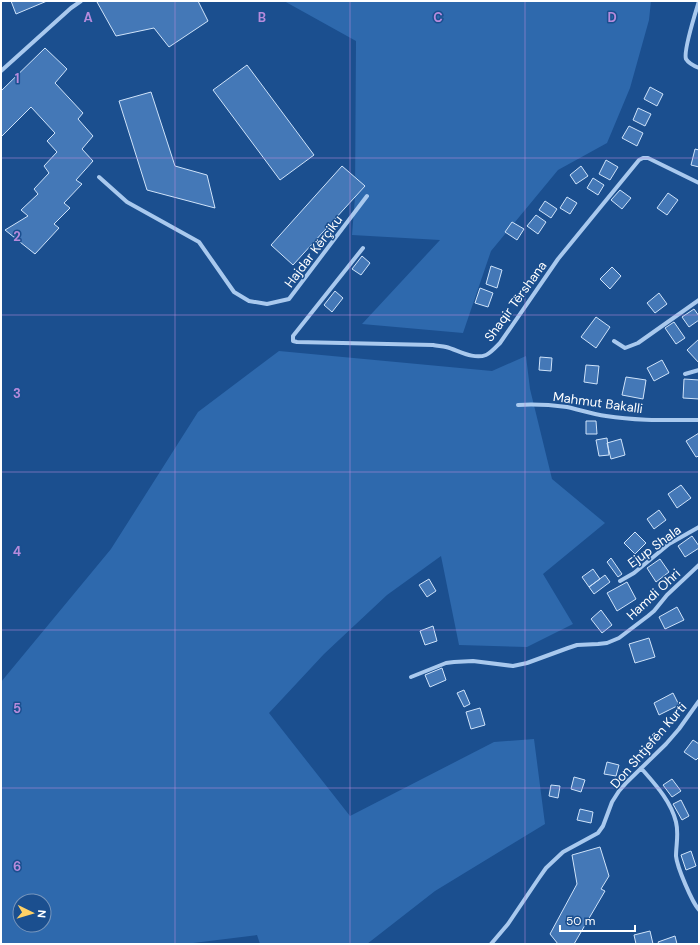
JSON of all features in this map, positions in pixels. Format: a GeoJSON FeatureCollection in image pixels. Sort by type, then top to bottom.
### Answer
{"type":"FeatureCollection","features":[{"type":"Feature","properties":{"kind":"street"},"geometry":{"type":"LineString","coordinates":[[1,71],[71,8],[81,1]]}},
{"type":"Feature","properties":{"kind":"street"},"geometry":{"type":"LineString","coordinates":[[699,1],[688,40],[686,58],[689,63],[699,68]]}},
{"type":"Feature","properties":{"kind":"street","name":"Shaqir Tërshana"},"geometry":{"type":"LineString","coordinates":[[363,248],[293,336],[293,341],[433,345],[446,347],[470,355],[486,355],[500,343],[558,259],[639,160],[648,158],[699,183]]}},
{"type":"Feature","properties":{"kind":"street","name":"Hajdar Kërçiku"},"geometry":{"type":"LineString","coordinates":[[99,177],[127,202],[199,242],[234,292],[248,301],[267,304],[289,299],[367,196]]}},
{"type":"Feature","properties":{"kind":"street"},"geometry":{"type":"LineString","coordinates":[[614,341],[625,348],[638,343],[699,300]]}},
{"type":"Feature","properties":{"kind":"street"},"geometry":{"type":"LineString","coordinates":[[684,374],[699,370]]}},
{"type":"Feature","properties":{"kind":"street","name":"Mahmut Bakalli"},"geometry":{"type":"LineString","coordinates":[[518,405],[529,404],[568,408],[609,417],[651,420],[699,420]]}},
{"type":"Feature","properties":{"kind":"street","name":"Ejup Shala"},"geometry":{"type":"LineString","coordinates":[[620,581],[634,573],[670,544],[699,527]]}},
{"type":"Feature","properties":{"kind":"street","name":"Hamdi Ohri"},"geometry":{"type":"LineString","coordinates":[[411,677],[446,663],[472,661],[513,666],[573,646],[607,643],[619,638],[654,611],[699,565]]}},
{"type":"Feature","properties":{"kind":"street","name":"Don Shtjefën Kurti"},"geometry":{"type":"LineString","coordinates":[[491,944],[508,924],[546,868],[563,852],[598,832],[603,826],[612,802],[626,782],[666,744],[699,701]]}},
{"type":"Feature","properties":{"kind":"street"},"geometry":{"type":"LineString","coordinates":[[641,768],[664,796],[676,821],[678,830],[676,856],[678,864],[690,896],[699,910]]}},
{"type":"Feature","properties":{"kind":"shaded area"},"geometry":{"type":"Polygon","coordinates":[[[284,1],[651,1],[649,20],[630,88],[607,143],[558,170],[491,251],[463,333],[362,324],[440,240],[352,235],[355,197],[356,41],[284,1]]]}},
{"type":"Feature","properties":{"kind":"shaded area"},"geometry":{"type":"Polygon","coordinates":[[[279,351],[492,371],[526,356],[530,389],[552,479],[605,523],[543,574],[573,624],[527,647],[459,645],[441,556],[387,595],[324,654],[269,713],[350,816],[494,742],[534,739],[545,824],[435,891],[367,944],[260,944],[257,935],[185,944],[1,944],[1,682],[111,549],[198,412],[279,351]]]}},
{"type":"Feature","properties":{"kind":"building"},"geometry":{"type":"Polygon","coordinates":[[[11,1],[47,1],[16,14],[11,1]]]}},
{"type":"Feature","properties":{"kind":"building"},"geometry":{"type":"Polygon","coordinates":[[[198,1],[208,21],[169,47],[154,28],[116,36],[97,2],[198,1]]]}},
{"type":"Feature","properties":{"kind":"building"},"geometry":{"type":"Polygon","coordinates":[[[45,48],[67,69],[55,83],[83,113],[78,119],[93,136],[82,149],[93,161],[76,180],[82,184],[64,203],[70,208],[54,224],[59,228],[35,254],[5,230],[28,216],[21,210],[38,194],[34,189],[49,173],[44,166],[57,152],[47,141],[55,133],[31,107],[1,137],[1,91],[45,48]]]}},
{"type":"Feature","properties":{"kind":"building"},"geometry":{"type":"Polygon","coordinates":[[[247,65],[314,155],[280,180],[213,90],[247,65]]]}},
{"type":"Feature","properties":{"kind":"building"},"geometry":{"type":"Polygon","coordinates":[[[650,87],[663,94],[657,106],[644,99],[650,87]]]}},
{"type":"Feature","properties":{"kind":"building"},"geometry":{"type":"Polygon","coordinates":[[[151,92],[175,166],[207,175],[215,208],[147,190],[119,101],[151,92]]]}},
{"type":"Feature","properties":{"kind":"building"},"geometry":{"type":"Polygon","coordinates":[[[638,108],[651,114],[645,126],[633,120],[638,108]]]}},
{"type":"Feature","properties":{"kind":"building"},"geometry":{"type":"Polygon","coordinates":[[[629,126],[643,133],[637,146],[622,138],[629,126]]]}},
{"type":"Feature","properties":{"kind":"building"},"geometry":{"type":"Polygon","coordinates":[[[695,149],[699,150],[699,167],[691,165],[695,149]]]}},
{"type":"Feature","properties":{"kind":"building"},"geometry":{"type":"Polygon","coordinates":[[[606,160],[618,167],[610,180],[599,174],[606,160]]]}},
{"type":"Feature","properties":{"kind":"building"},"geometry":{"type":"Polygon","coordinates":[[[342,166],[365,186],[293,265],[271,245],[342,166]]]}},
{"type":"Feature","properties":{"kind":"building"},"geometry":{"type":"Polygon","coordinates":[[[581,166],[588,176],[576,184],[570,175],[581,166]]]}},
{"type":"Feature","properties":{"kind":"building"},"geometry":{"type":"Polygon","coordinates":[[[593,178],[604,185],[598,195],[587,188],[593,178]]]}},
{"type":"Feature","properties":{"kind":"building"},"geometry":{"type":"Polygon","coordinates":[[[620,190],[631,198],[622,209],[611,200],[620,190]]]}},
{"type":"Feature","properties":{"kind":"building"},"geometry":{"type":"Polygon","coordinates":[[[668,193],[678,200],[667,215],[657,208],[668,193]]]}},
{"type":"Feature","properties":{"kind":"building"},"geometry":{"type":"Polygon","coordinates":[[[567,197],[577,203],[570,214],[560,208],[567,197]]]}},
{"type":"Feature","properties":{"kind":"building"},"geometry":{"type":"Polygon","coordinates":[[[545,201],[557,209],[551,218],[539,210],[545,201]]]}},
{"type":"Feature","properties":{"kind":"building"},"geometry":{"type":"Polygon","coordinates":[[[536,215],[546,222],[538,234],[527,226],[536,215]]]}},
{"type":"Feature","properties":{"kind":"building"},"geometry":{"type":"Polygon","coordinates":[[[512,222],[524,229],[517,240],[505,232],[512,222]]]}},
{"type":"Feature","properties":{"kind":"building"},"geometry":{"type":"Polygon","coordinates":[[[362,256],[370,263],[361,275],[352,269],[362,256]]]}},
{"type":"Feature","properties":{"kind":"building"},"geometry":{"type":"Polygon","coordinates":[[[491,266],[502,270],[497,288],[486,284],[491,266]]]}},
{"type":"Feature","properties":{"kind":"building"},"geometry":{"type":"Polygon","coordinates":[[[612,267],[621,276],[610,289],[600,279],[612,267]]]}},
{"type":"Feature","properties":{"kind":"building"},"geometry":{"type":"Polygon","coordinates":[[[480,288],[493,293],[488,307],[475,303],[480,288]]]}},
{"type":"Feature","properties":{"kind":"building"},"geometry":{"type":"Polygon","coordinates":[[[335,291],[343,298],[332,312],[324,305],[335,291]]]}},
{"type":"Feature","properties":{"kind":"building"},"geometry":{"type":"Polygon","coordinates":[[[659,293],[667,304],[655,313],[647,303],[659,293]]]}},
{"type":"Feature","properties":{"kind":"building"},"geometry":{"type":"Polygon","coordinates":[[[694,309],[699,316],[699,320],[689,327],[682,317],[694,309]]]}},
{"type":"Feature","properties":{"kind":"building"},"geometry":{"type":"Polygon","coordinates":[[[596,317],[610,327],[596,348],[581,337],[596,317]]]}},
{"type":"Feature","properties":{"kind":"building"},"geometry":{"type":"Polygon","coordinates":[[[674,322],[685,338],[676,344],[665,328],[674,322]]]}},
{"type":"Feature","properties":{"kind":"building"},"geometry":{"type":"Polygon","coordinates":[[[699,339],[699,363],[687,350],[699,339]]]}},
{"type":"Feature","properties":{"kind":"building"},"geometry":{"type":"Polygon","coordinates":[[[540,357],[552,358],[551,371],[539,370],[540,357]]]}},
{"type":"Feature","properties":{"kind":"building"},"geometry":{"type":"Polygon","coordinates":[[[662,360],[669,373],[654,381],[647,368],[662,360]]]}},
{"type":"Feature","properties":{"kind":"building"},"geometry":{"type":"Polygon","coordinates":[[[586,365],[599,366],[597,384],[584,382],[586,365]]]}},
{"type":"Feature","properties":{"kind":"building"},"geometry":{"type":"Polygon","coordinates":[[[626,377],[646,380],[643,399],[622,395],[626,377]]]}},
{"type":"Feature","properties":{"kind":"building"},"geometry":{"type":"Polygon","coordinates":[[[684,379],[699,380],[699,399],[683,398],[684,379]]]}},
{"type":"Feature","properties":{"kind":"building"},"geometry":{"type":"Polygon","coordinates":[[[586,421],[596,421],[597,434],[586,434],[586,421]]]}},
{"type":"Feature","properties":{"kind":"building"},"geometry":{"type":"Polygon","coordinates":[[[699,433],[699,456],[696,457],[686,441],[699,433]]]}},
{"type":"Feature","properties":{"kind":"building"},"geometry":{"type":"Polygon","coordinates":[[[607,438],[609,455],[599,456],[596,440],[607,438]]]}},
{"type":"Feature","properties":{"kind":"building"},"geometry":{"type":"Polygon","coordinates":[[[621,439],[625,455],[611,459],[607,443],[621,439]]]}},
{"type":"Feature","properties":{"kind":"building"},"geometry":{"type":"Polygon","coordinates":[[[681,485],[691,498],[677,508],[668,494],[681,485]]]}},
{"type":"Feature","properties":{"kind":"building"},"geometry":{"type":"Polygon","coordinates":[[[659,510],[666,520],[654,529],[647,519],[659,510]]]}},
{"type":"Feature","properties":{"kind":"building"},"geometry":{"type":"Polygon","coordinates":[[[635,532],[646,543],[635,554],[624,543],[635,532]]]}},
{"type":"Feature","properties":{"kind":"building"},"geometry":{"type":"Polygon","coordinates":[[[692,536],[699,548],[685,557],[678,546],[692,536]]]}},
{"type":"Feature","properties":{"kind":"building"},"geometry":{"type":"Polygon","coordinates":[[[611,558],[622,574],[618,577],[607,562],[611,558]]]}},
{"type":"Feature","properties":{"kind":"building"},"geometry":{"type":"Polygon","coordinates":[[[660,559],[669,572],[656,582],[647,568],[660,559]]]}},
{"type":"Feature","properties":{"kind":"building"},"geometry":{"type":"Polygon","coordinates":[[[593,569],[600,579],[589,587],[582,577],[593,569]]]}},
{"type":"Feature","properties":{"kind":"building"},"geometry":{"type":"Polygon","coordinates":[[[605,575],[610,582],[594,594],[589,587],[605,575]]]}},
{"type":"Feature","properties":{"kind":"building"},"geometry":{"type":"Polygon","coordinates":[[[429,579],[436,591],[427,597],[419,585],[429,579]]]}},
{"type":"Feature","properties":{"kind":"building"},"geometry":{"type":"Polygon","coordinates":[[[627,582],[636,599],[617,611],[607,593],[627,582]]]}},
{"type":"Feature","properties":{"kind":"building"},"geometry":{"type":"Polygon","coordinates":[[[677,607],[684,620],[665,629],[659,617],[677,607]]]}},
{"type":"Feature","properties":{"kind":"building"},"geometry":{"type":"Polygon","coordinates":[[[601,610],[612,625],[602,633],[591,619],[601,610]]]}},
{"type":"Feature","properties":{"kind":"building"},"geometry":{"type":"Polygon","coordinates":[[[433,626],[437,641],[425,645],[420,631],[433,626]]]}},
{"type":"Feature","properties":{"kind":"building"},"geometry":{"type":"Polygon","coordinates":[[[649,638],[655,657],[635,663],[629,644],[649,638]]]}},
{"type":"Feature","properties":{"kind":"building"},"geometry":{"type":"Polygon","coordinates":[[[442,668],[446,680],[430,687],[425,675],[442,668]]]}},
{"type":"Feature","properties":{"kind":"building"},"geometry":{"type":"Polygon","coordinates":[[[464,690],[470,704],[464,707],[457,693],[464,690]]]}},
{"type":"Feature","properties":{"kind":"building"},"geometry":{"type":"Polygon","coordinates":[[[673,693],[679,705],[659,715],[654,703],[673,693]]]}},
{"type":"Feature","properties":{"kind":"building"},"geometry":{"type":"Polygon","coordinates":[[[480,708],[485,725],[471,729],[466,712],[480,708]]]}},
{"type":"Feature","properties":{"kind":"building"},"geometry":{"type":"Polygon","coordinates":[[[693,740],[699,744],[699,757],[696,760],[684,752],[693,740]]]}},
{"type":"Feature","properties":{"kind":"building"},"geometry":{"type":"Polygon","coordinates":[[[607,762],[619,765],[616,776],[604,774],[607,762]]]}},
{"type":"Feature","properties":{"kind":"building"},"geometry":{"type":"Polygon","coordinates":[[[574,777],[585,780],[581,792],[571,789],[574,777]]]}},
{"type":"Feature","properties":{"kind":"building"},"geometry":{"type":"Polygon","coordinates":[[[672,779],[681,791],[672,797],[663,785],[672,779]]]}},
{"type":"Feature","properties":{"kind":"building"},"geometry":{"type":"Polygon","coordinates":[[[551,785],[560,786],[558,798],[549,796],[551,785]]]}},
{"type":"Feature","properties":{"kind":"building"},"geometry":{"type":"Polygon","coordinates":[[[681,800],[689,816],[682,820],[673,804],[681,800]]]}},
{"type":"Feature","properties":{"kind":"building"},"geometry":{"type":"Polygon","coordinates":[[[580,809],[593,812],[591,823],[577,820],[580,809]]]}},
{"type":"Feature","properties":{"kind":"building"},"geometry":{"type":"Polygon","coordinates":[[[600,847],[609,876],[601,889],[605,891],[574,944],[558,944],[550,934],[577,884],[572,855],[600,847]]]}},
{"type":"Feature","properties":{"kind":"building"},"geometry":{"type":"Polygon","coordinates":[[[691,851],[696,866],[686,870],[681,855],[691,851]]]}},
{"type":"Feature","properties":{"kind":"building"},"geometry":{"type":"Polygon","coordinates":[[[650,931],[653,944],[636,944],[634,935],[650,931]]]}},
{"type":"Feature","properties":{"kind":"building"},"geometry":{"type":"Polygon","coordinates":[[[675,936],[677,944],[659,944],[658,942],[675,936]]]}}]}
